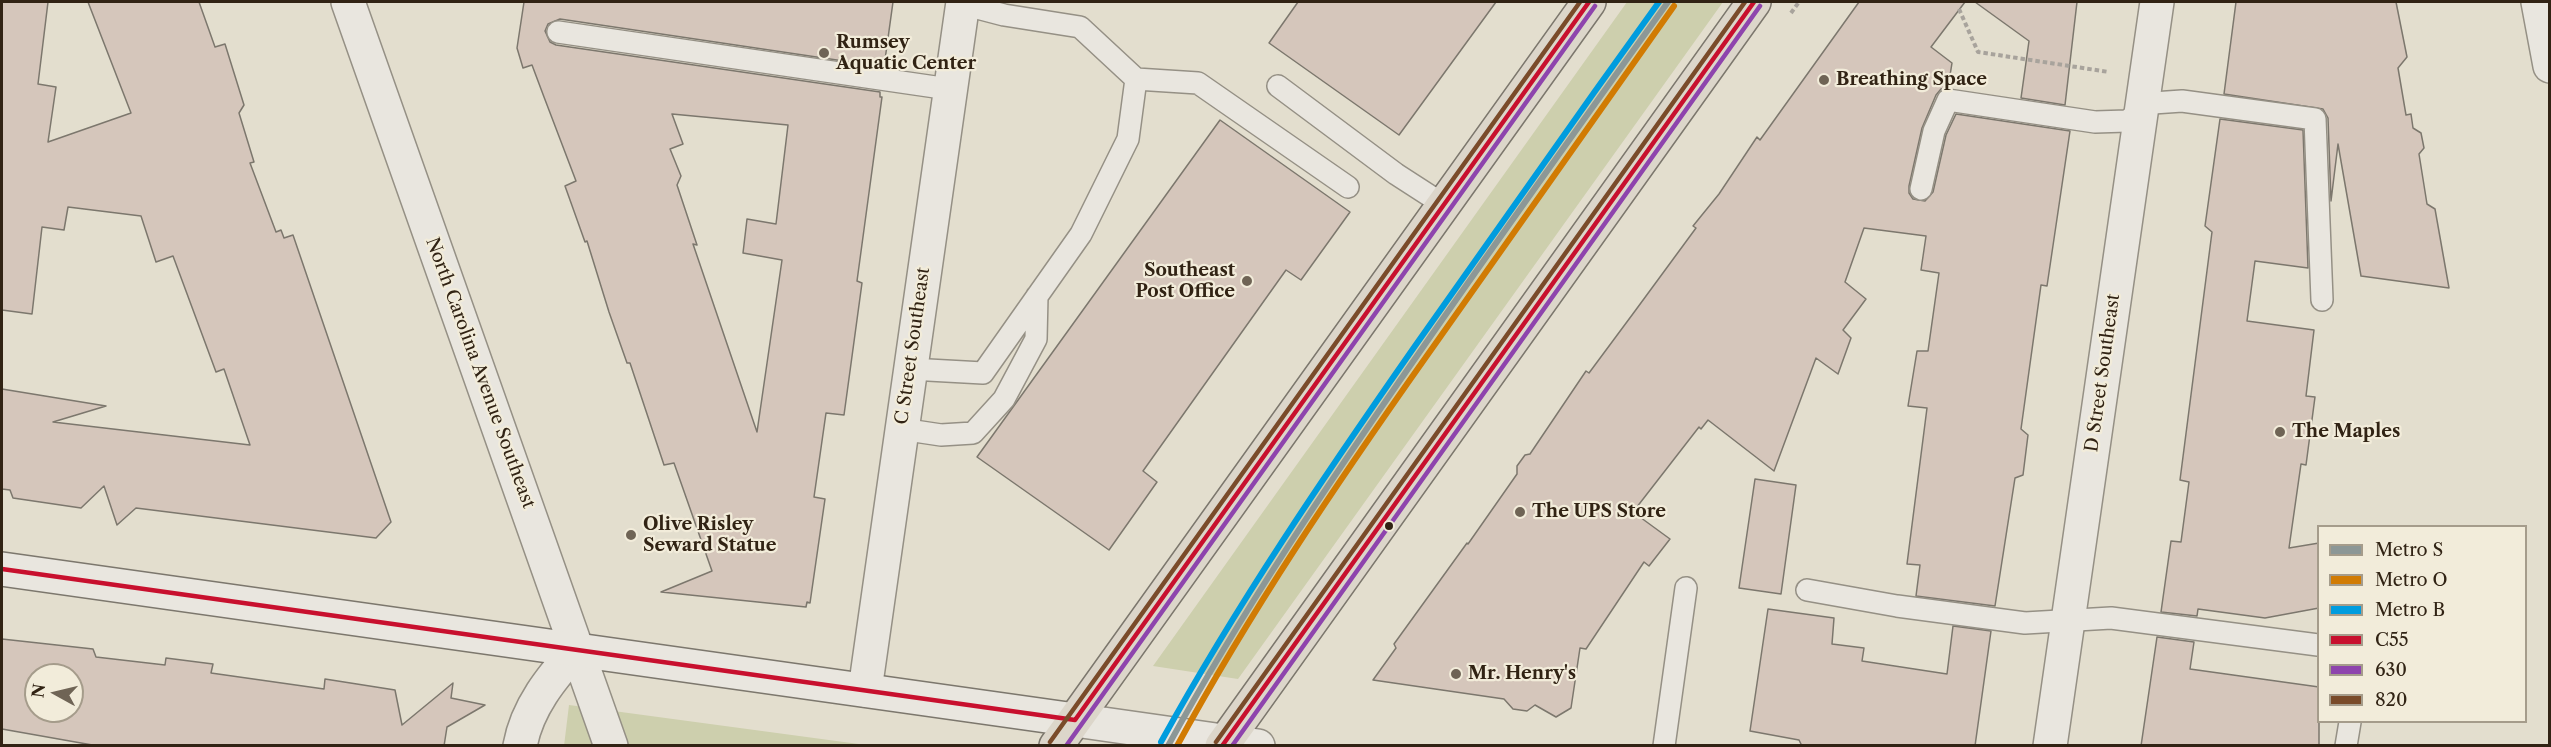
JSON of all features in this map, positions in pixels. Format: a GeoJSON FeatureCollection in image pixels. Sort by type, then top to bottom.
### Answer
{"type":"FeatureCollection","features":[{"type":"Feature","properties":{"kind":"main road"},"geometry":{"type":"LineString","coordinates":[[1056,746],[1081,733],[1444,206],[1589,2]]}},
{"type":"Feature","properties":{"kind":"main road"},"geometry":{"type":"LineString","coordinates":[[1224,743],[1754,2]]}},
{"type":"Feature","properties":{"kind":"street","name":"North Carolina Avenue Southeast"},"geometry":{"type":"LineString","coordinates":[[348,2],[611,746]]}},
{"type":"Feature","properties":{"kind":"street","name":"D Street Southeast"},"geometry":{"type":"LineString","coordinates":[[2050,746],[2157,2]]}},
{"type":"Feature","properties":{"kind":"street"},"geometry":{"type":"LineString","coordinates":[[2538,2],[2550,66]]}},
{"type":"Feature","properties":{"kind":"street","name":"C Street Southeast"},"geometry":{"type":"LineString","coordinates":[[865,690],[963,3]]}},
{"type":"Feature","properties":{"kind":"street"},"geometry":{"type":"LineString","coordinates":[[2,569],[865,690],[1081,733],[1258,746]]}},
{"type":"Feature","properties":{"kind":"street"},"geometry":{"type":"LineString","coordinates":[[520,746],[530,712],[539,696],[576,649]]}},
{"type":"Feature","properties":{"kind":"lane"},"geometry":{"type":"LineString","coordinates":[[963,3],[1004,15],[1080,27],[1136,79],[1198,82],[1348,187]]}},
{"type":"Feature","properties":{"kind":"lane"},"geometry":{"type":"LineString","coordinates":[[558,32],[949,89]]}},
{"type":"Feature","properties":{"kind":"lane"},"geometry":{"type":"LineString","coordinates":[[910,369],[983,373],[1081,234],[1128,139],[1136,79]]}},
{"type":"Feature","properties":{"kind":"lane"},"geometry":{"type":"LineString","coordinates":[[1278,86],[1396,174],[1444,206]]}},
{"type":"Feature","properties":{"kind":"lane"},"geometry":{"type":"LineString","coordinates":[[1921,189],[1934,131],[1948,100],[2095,122],[2127,120],[2153,104],[2182,101],[2315,119],[2322,300]]}},
{"type":"Feature","properties":{"kind":"lane"},"geometry":{"type":"LineString","coordinates":[[901,429],[941,435],[973,433],[1004,399],[1036,339],[1037,296]]}},
{"type":"Feature","properties":{"kind":"lane"},"geometry":{"type":"LineString","coordinates":[[1664,746],[1686,588]]}},
{"type":"Feature","properties":{"kind":"lane"},"geometry":{"type":"LineString","coordinates":[[1807,590],[1897,606],[2025,623],[2111,618],[2317,645]]}},
{"type":"Feature","properties":{"kind":"lane"},"geometry":{"type":"LineString","coordinates":[[2346,746],[2350,723]]}},
{"type":"Feature","properties":{"kind":"path"},"geometry":{"type":"LineString","coordinates":[[1959,9],[1978,52],[2069,67]]}},
{"type":"Feature","properties":{"kind":"green space"},"geometry":{"type":"Polygon","coordinates":[[[1627,2],[1723,2],[1238,679],[1153,666],[1627,2]]]}},
{"type":"Feature","properties":{"kind":"green space"},"geometry":{"type":"Polygon","coordinates":[[[569,705],[866,745],[564,746],[569,705]]]}},
{"type":"Feature","properties":{"kind":"building"},"geometry":{"type":"Polygon","coordinates":[[[2,2],[48,2],[38,84],[56,87],[48,142],[131,113],[88,2],[199,2],[215,47],[225,44],[244,105],[239,113],[254,162],[250,163],[276,232],[281,230],[284,238],[293,235],[391,522],[376,538],[136,508],[117,525],[104,486],[81,508],[13,498],[10,490],[2,489],[2,389],[106,406],[53,422],[250,445],[224,369],[216,372],[173,256],[156,262],[141,216],[68,207],[64,230],[42,227],[32,314],[2,310],[2,2]]]}},
{"type":"Feature","properties":{"kind":"building"},"geometry":{"type":"Polygon","coordinates":[[[524,2],[893,2],[884,67],[560,19],[548,24],[545,31],[550,42],[556,45],[880,92],[880,97],[882,97],[857,281],[862,283],[844,415],[826,413],[814,497],[825,499],[810,603],[807,602],[806,607],[661,592],[712,571],[674,463],[664,465],[630,363],[627,363],[609,312],[587,241],[585,242],[565,186],[576,181],[532,65],[523,68],[517,48],[524,2]],[[672,114],[683,144],[670,149],[681,176],[677,185],[697,245],[693,244],[757,432],[782,260],[743,253],[747,219],[776,224],[788,125],[672,114]]]}},
{"type":"Feature","properties":{"kind":"building"},"geometry":{"type":"Polygon","coordinates":[[[1298,2],[1496,2],[1399,135],[1269,43],[1298,2]]]}},
{"type":"Feature","properties":{"kind":"building"},"geometry":{"type":"Polygon","coordinates":[[[1859,2],[1965,2],[1931,47],[1952,63],[1948,88],[1941,89],[1936,95],[1922,128],[1909,186],[1909,193],[1913,199],[1925,201],[1933,192],[1946,135],[1956,114],[2070,131],[2047,286],[2041,285],[2021,429],[2028,435],[2023,475],[2015,478],[1995,606],[1916,596],[1920,565],[1907,564],[1927,408],[1908,406],[1917,351],[1928,351],[1939,273],[1921,270],[1926,236],[1864,228],[1845,282],[1866,299],[1843,330],[1851,338],[1838,374],[1816,358],[1774,471],[1708,420],[1701,429],[1699,427],[1633,512],[1670,539],[1649,566],[1644,562],[1586,649],[1580,648],[1571,708],[1556,717],[1535,705],[1527,711],[1513,709],[1504,699],[1373,680],[1396,648],[1394,644],[1517,474],[1517,466],[1525,455],[1530,454],[1586,371],[1589,373],[1635,311],[1696,228],[1693,226],[1719,194],[1757,137],[1760,140],[1859,2]]]}},
{"type":"Feature","properties":{"kind":"building"},"geometry":{"type":"Polygon","coordinates":[[[1975,2],[2077,2],[2065,105],[2021,98],[2029,41],[1975,2]]]}},
{"type":"Feature","properties":{"kind":"building"},"geometry":{"type":"Polygon","coordinates":[[[2236,2],[2396,2],[2407,57],[2398,68],[2406,115],[2411,114],[2413,128],[2421,133],[2424,148],[2419,154],[2427,204],[2435,209],[2449,288],[2361,276],[2338,144],[2331,201],[2328,118],[2323,109],[2224,94],[2236,2]]]}},
{"type":"Feature","properties":{"kind":"building"},"geometry":{"type":"Polygon","coordinates":[[[2220,119],[2303,130],[2308,268],[2255,261],[2247,321],[2314,330],[2306,396],[2315,397],[2306,465],[2301,464],[2289,548],[2317,543],[2317,608],[2265,618],[2198,609],[2197,616],[2161,612],[2171,541],[2181,542],[2189,482],[2180,480],[2212,232],[2205,226],[2220,119]]]}},
{"type":"Feature","properties":{"kind":"building"},"geometry":{"type":"Polygon","coordinates":[[[1220,120],[1350,212],[1301,280],[1286,270],[1143,471],[1157,482],[1109,550],[977,457],[1220,120]]]}},
{"type":"Feature","properties":{"kind":"building"},"geometry":{"type":"Polygon","coordinates":[[[1755,479],[1796,485],[1781,594],[1739,588],[1755,479]]]}},
{"type":"Feature","properties":{"kind":"building"},"geometry":{"type":"Polygon","coordinates":[[[1768,609],[1834,618],[1832,644],[1864,648],[1862,661],[1947,674],[1953,626],[1991,631],[1975,746],[1802,746],[1799,740],[1750,731],[1768,609]]]}},
{"type":"Feature","properties":{"kind":"building"},"geometry":{"type":"Polygon","coordinates":[[[2157,637],[2194,642],[2190,669],[2317,687],[2319,746],[2141,746],[2157,637]]]}},
{"type":"Feature","properties":{"kind":"building"},"geometry":{"type":"Polygon","coordinates":[[[2,639],[93,649],[96,657],[165,665],[166,658],[213,664],[211,673],[324,689],[325,679],[395,690],[402,725],[453,683],[451,698],[485,705],[447,727],[444,746],[98,746],[2,729],[2,639]]]}},
{"type":"Feature","properties":{"kind":"metro line","name":"B"},"geometry":{"type":"LineString","coordinates":[[1161,742],[1220,640],[1315,492],[1381,394],[1659,2]]}},
{"type":"Feature","properties":{"kind":"metro line","name":"S"},"geometry":{"type":"LineString","coordinates":[[1168,746],[1226,645],[1320,497],[1668,2]]}},
{"type":"Feature","properties":{"kind":"metro line","name":"O"},"geometry":{"type":"LineString","coordinates":[[1177,746],[1265,596],[1328,500],[1393,404],[1674,6]]}},
{"type":"Feature","properties":{"kind":"transit line","name":"820"},"geometry":{"type":"LineString","coordinates":[[1050,742],[1580,2]]}},
{"type":"Feature","properties":{"kind":"transit line","name":"C55"},"geometry":{"type":"LineString","coordinates":[[2,569],[1075,720],[1589,2]]}},
{"type":"Feature","properties":{"kind":"transit line","name":"820"},"geometry":{"type":"LineString","coordinates":[[1216,742],[1745,2]]}},
{"type":"Feature","properties":{"kind":"transit line","name":"C55"},"geometry":{"type":"LineString","coordinates":[[1222,746],[1754,2]]}},
{"type":"Feature","properties":{"kind":"transit line","name":"630"},"geometry":{"type":"LineString","coordinates":[[1066,746],[1595,6]]}},
{"type":"Feature","properties":{"kind":"transit line","name":"630"},"geometry":{"type":"LineString","coordinates":[[1232,746],[1760,6]]}},
{"type":"Feature","properties":{"kind":"place","name":"Rumsey Aquatic Center"},"geometry":{"type":"Point","coordinates":[824,53]}},
{"type":"Feature","properties":{"kind":"place","name":"Breathing Space"},"geometry":{"type":"Point","coordinates":[1824,80]}},
{"type":"Feature","properties":{"kind":"place","name":"Southeast Post Office"},"geometry":{"type":"Point","coordinates":[1247,281]}},
{"type":"Feature","properties":{"kind":"place","name":"The Maples"},"geometry":{"type":"Point","coordinates":[2280,432]}},
{"type":"Feature","properties":{"kind":"place","name":"The UPS Store"},"geometry":{"type":"Point","coordinates":[1520,512]}},
{"type":"Feature","properties":{"kind":"place","name":"Olive Risley Seward Statue"},"geometry":{"type":"Point","coordinates":[631,535]}},
{"type":"Feature","properties":{"kind":"place","name":"Mr. Henry's"},"geometry":{"type":"Point","coordinates":[1456,674]}}]}
